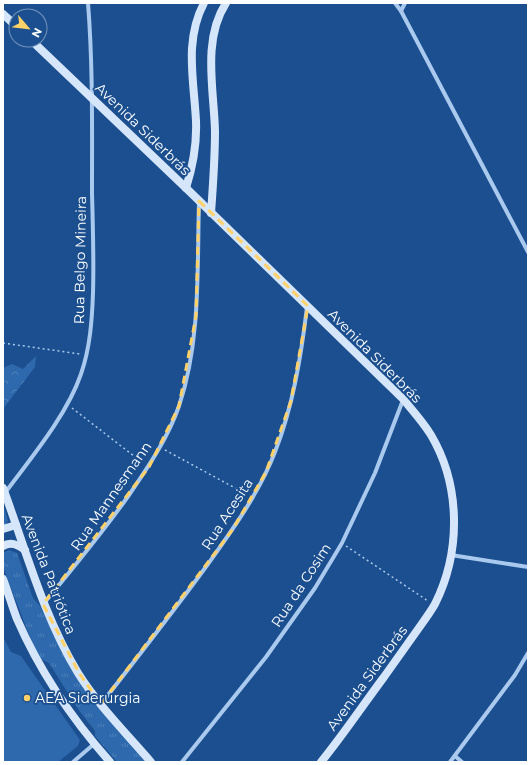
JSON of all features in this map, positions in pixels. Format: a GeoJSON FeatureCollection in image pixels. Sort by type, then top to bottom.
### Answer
{"type":"FeatureCollection","features":[{"type":"Feature","properties":{"kind":"street","name":"Rua Belgo Mineira"},"geometry":{"type":"LineString","coordinates":[[4,491],[42,443],[68,404],[81,376],[88,355],[91,330],[93,269],[91,97],[88,3]]}},
{"type":"Feature","properties":{"kind":"street"},"geometry":{"type":"LineString","coordinates":[[186,188],[196,148],[196,122],[191,51],[193,35],[204,3]]}},
{"type":"Feature","properties":{"kind":"street"},"geometry":{"type":"LineString","coordinates":[[211,213],[215,153],[212,43],[216,23],[226,3]]}},
{"type":"Feature","properties":{"kind":"street"},"geometry":{"type":"LineString","coordinates":[[395,3],[401,11],[528,252]]}},
{"type":"Feature","properties":{"kind":"street"},"geometry":{"type":"LineString","coordinates":[[401,11],[405,3]]}},
{"type":"Feature","properties":{"kind":"street","name":"Avenida Siderbrás"},"geometry":{"type":"LineString","coordinates":[[39,48],[403,399],[431,434],[445,465],[451,485],[454,506],[454,529],[447,573],[434,605],[399,657],[321,762]]}},
{"type":"Feature","properties":{"kind":"street","name":"Rua Mannesmann"},"geometry":{"type":"LineString","coordinates":[[44,604],[116,514],[149,467],[179,406],[185,384],[196,316],[199,201]]}},
{"type":"Feature","properties":{"kind":"street","name":"Rua Acesita"},"geometry":{"type":"LineString","coordinates":[[101,704],[188,591],[233,529],[253,497],[275,452],[288,412],[299,365],[308,306]]}},
{"type":"Feature","properties":{"kind":"street","name":"Rua da Cosim"},"geometry":{"type":"LineString","coordinates":[[182,762],[266,657],[315,588],[342,543],[375,473],[403,399]]}},
{"type":"Feature","properties":{"kind":"street","name":"Avenida Patriótica"},"geometry":{"type":"LineString","coordinates":[[4,491],[44,604],[62,644],[79,673],[101,704],[151,762]]}},
{"type":"Feature","properties":{"kind":"street"},"geometry":{"type":"LineString","coordinates":[[3,529],[16,524]]}},
{"type":"Feature","properties":{"kind":"street"},"geometry":{"type":"LineString","coordinates":[[3,546],[8,543],[25,550]]}},
{"type":"Feature","properties":{"kind":"street"},"geometry":{"type":"LineString","coordinates":[[451,555],[528,567]]}},
{"type":"Feature","properties":{"kind":"street"},"geometry":{"type":"LineString","coordinates":[[3,579],[17,618],[41,666],[62,701],[94,744],[110,762]]}},
{"type":"Feature","properties":{"kind":"street"},"geometry":{"type":"LineString","coordinates":[[450,762],[511,681],[528,653]]}},
{"type":"Feature","properties":{"kind":"street"},"geometry":{"type":"LineString","coordinates":[[73,762],[94,744]]}},
{"type":"Feature","properties":{"kind":"street"},"geometry":{"type":"LineString","coordinates":[[455,756],[462,762]]}},
{"type":"Feature","properties":{"kind":"path"},"geometry":{"type":"LineString","coordinates":[[3,343],[88,355]]}},
{"type":"Feature","properties":{"kind":"path"},"geometry":{"type":"LineString","coordinates":[[68,404],[149,467]]}},
{"type":"Feature","properties":{"kind":"path"},"geometry":{"type":"LineString","coordinates":[[160,447],[253,497]]}},
{"type":"Feature","properties":{"kind":"path"},"geometry":{"type":"LineString","coordinates":[[342,543],[434,605]]}},
{"type":"Feature","properties":{"kind":"highlighted area"},"geometry":{"type":"Polygon","coordinates":[[[199,201],[308,306],[291,401],[266,472],[233,529],[101,704],[79,673],[43,604],[149,467],[179,406],[196,316],[199,201]]]}},
{"type":"Feature","properties":{"kind":"green space"},"geometry":{"type":"Polygon","coordinates":[[[36,356],[35,367],[3,409],[3,368],[12,364],[23,369],[36,356]]]}},
{"type":"Feature","properties":{"kind":"green space"},"geometry":{"type":"Polygon","coordinates":[[[3,504],[8,521],[3,528],[3,504]]]}},
{"type":"Feature","properties":{"kind":"green space"},"geometry":{"type":"Polygon","coordinates":[[[9,550],[17,553],[33,598],[40,606],[61,650],[84,688],[146,762],[117,762],[95,736],[95,731],[78,709],[49,663],[39,658],[3,566],[3,553],[9,550]]]}},
{"type":"Feature","properties":{"kind":"green space","name":"AEA Siderurgia"},"geometry":{"type":"Polygon","coordinates":[[[3,637],[11,652],[21,656],[80,740],[78,746],[58,762],[3,762],[3,637]]]}},
{"type":"Feature","properties":{"kind":"place","name":"AEA Siderurgia"},"geometry":{"type":"Point","coordinates":[27,698]}}]}
